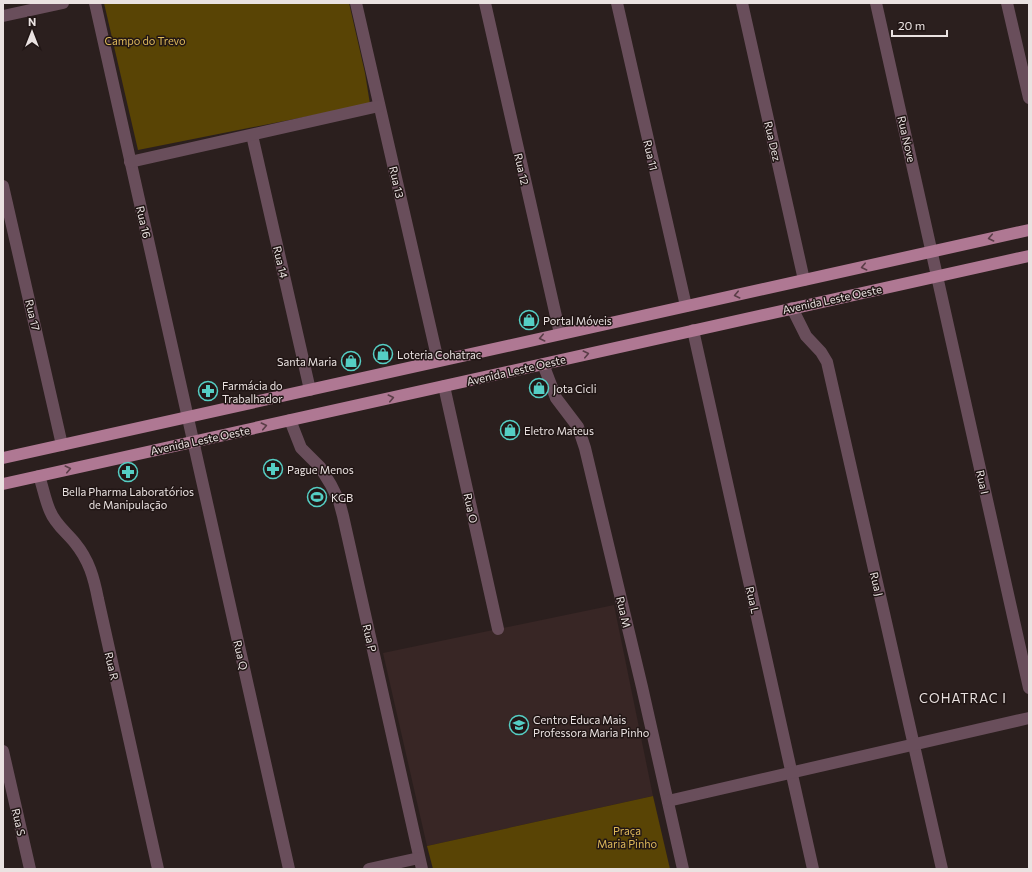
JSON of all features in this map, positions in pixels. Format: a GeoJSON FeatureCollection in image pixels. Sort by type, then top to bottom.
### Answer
{"type":"FeatureCollection","features":[{"type":"Feature","properties":{"kind":"main road"},"geometry":{"type":"LineString","coordinates":[[3,458],[1029,230]]}},
{"type":"Feature","properties":{"kind":"main road","name":"Avenida Leste Oeste"},"geometry":{"type":"LineString","coordinates":[[3,484],[1029,256]]}},
{"type":"Feature","properties":{"kind":"street"},"geometry":{"type":"LineString","coordinates":[[3,16],[63,3]]}},
{"type":"Feature","properties":{"kind":"street","name":"Rua 16"},"geometry":{"type":"LineString","coordinates":[[95,3],[193,441]]}},
{"type":"Feature","properties":{"kind":"street","name":"Rua 13"},"geometry":{"type":"LineString","coordinates":[[356,3],[438,361]]}},
{"type":"Feature","properties":{"kind":"street","name":"Rua 12"},"geometry":{"type":"LineString","coordinates":[[485,3],[560,334]]}},
{"type":"Feature","properties":{"kind":"street","name":"Rua 11"},"geometry":{"type":"LineString","coordinates":[[617,3],[686,306]]}},
{"type":"Feature","properties":{"kind":"street","name":"Rua Dez"},"geometry":{"type":"LineString","coordinates":[[742,3],[804,280]]}},
{"type":"Feature","properties":{"kind":"street","name":"Rua Nove"},"geometry":{"type":"LineString","coordinates":[[876,3],[938,276]]}},
{"type":"Feature","properties":{"kind":"street"},"geometry":{"type":"LineString","coordinates":[[1007,3],[1029,98]]}},
{"type":"Feature","properties":{"kind":"street"},"geometry":{"type":"LineString","coordinates":[[130,162],[379,106]]}},
{"type":"Feature","properties":{"kind":"street","name":"Rua 14"},"geometry":{"type":"LineString","coordinates":[[252,134],[310,390]]}},
{"type":"Feature","properties":{"kind":"street","name":"Rua 17"},"geometry":{"type":"LineString","coordinates":[[3,186],[62,445]]}},
{"type":"Feature","properties":{"kind":"street","name":"Rua I"},"geometry":{"type":"LineString","coordinates":[[938,276],[1029,688]]}},
{"type":"Feature","properties":{"kind":"street","name":"Rua J"},"geometry":{"type":"LineString","coordinates":[[792,308],[806,336],[821,352],[827,362],[942,869]]}},
{"type":"Feature","properties":{"kind":"street","name":"Rua L"},"geometry":{"type":"LineString","coordinates":[[693,330],[813,869]]}},
{"type":"Feature","properties":{"kind":"street","name":"Rua M"},"geometry":{"type":"LineString","coordinates":[[543,364],[556,398],[578,427],[585,448],[668,801],[682,869]]}},
{"type":"Feature","properties":{"kind":"street","name":"Rua O"},"geometry":{"type":"LineString","coordinates":[[444,386],[498,629]]}},
{"type":"Feature","properties":{"kind":"street","name":"Rua P"},"geometry":{"type":"LineString","coordinates":[[290,420],[301,448],[320,466],[339,501],[420,863]]}},
{"type":"Feature","properties":{"kind":"street","name":"Rua Q"},"geometry":{"type":"LineString","coordinates":[[193,441],[289,869]]}},
{"type":"Feature","properties":{"kind":"street","name":"Rua R"},"geometry":{"type":"LineString","coordinates":[[39,476],[50,512],[76,544],[87,561],[94,576],[158,869]]}},
{"type":"Feature","properties":{"kind":"street"},"geometry":{"type":"LineString","coordinates":[[668,801],[1029,718]]}},
{"type":"Feature","properties":{"kind":"street","name":"Rua S"},"geometry":{"type":"LineString","coordinates":[[3,751],[30,869]]}},
{"type":"Feature","properties":{"kind":"street"},"geometry":{"type":"LineString","coordinates":[[369,869],[420,863]]}},
{"type":"Feature","properties":{"kind":"shaded area","name":"Centro Educa Mais Professora Maria Pinho"},"geometry":{"type":"Polygon","coordinates":[[[614,605],[653,796],[427,846],[383,653],[614,605]]]}},
{"type":"Feature","properties":{"kind":"green space","name":"Campo do Trevo"},"geometry":{"type":"Polygon","coordinates":[[[104,3],[349,3],[365,73],[370,104],[138,150],[104,3]]]}},
{"type":"Feature","properties":{"kind":"green space","name":"Praça Maria Pinho"},"geometry":{"type":"Polygon","coordinates":[[[653,796],[670,869],[433,869],[427,846],[653,796]]]}},
{"type":"Feature","properties":{"kind":"place","name":"Portal Móveis"},"geometry":{"type":"Point","coordinates":[529,320]}},
{"type":"Feature","properties":{"kind":"place","name":"Loteria Cohatrac"},"geometry":{"type":"Point","coordinates":[383,354]}},
{"type":"Feature","properties":{"kind":"place","name":"Santa Maria"},"geometry":{"type":"Point","coordinates":[351,361]}},
{"type":"Feature","properties":{"kind":"place","name":"Jota Cicli"},"geometry":{"type":"Point","coordinates":[539,388]}},
{"type":"Feature","properties":{"kind":"place","name":"Farmácia do Trabalhador"},"geometry":{"type":"Point","coordinates":[208,391]}},
{"type":"Feature","properties":{"kind":"place","name":"Eletro Mateus"},"geometry":{"type":"Point","coordinates":[510,430]}},
{"type":"Feature","properties":{"kind":"place","name":"Pague Menos"},"geometry":{"type":"Point","coordinates":[273,469]}},
{"type":"Feature","properties":{"kind":"place","name":"Bella Pharma Laboratórios de Manipulação"},"geometry":{"type":"Point","coordinates":[128,472]}},
{"type":"Feature","properties":{"kind":"place","name":"KGB"},"geometry":{"type":"Point","coordinates":[317,497]}},
{"type":"Feature","properties":{"kind":"place","name":"Centro Educa Mais Professora Maria Pinho"},"geometry":{"type":"Point","coordinates":[519,725]}},
{"type":"Feature","properties":{"kind":"district","name":"COHATRAC I"},"geometry":{"type":"Point","coordinates":[963,698]}}]}
